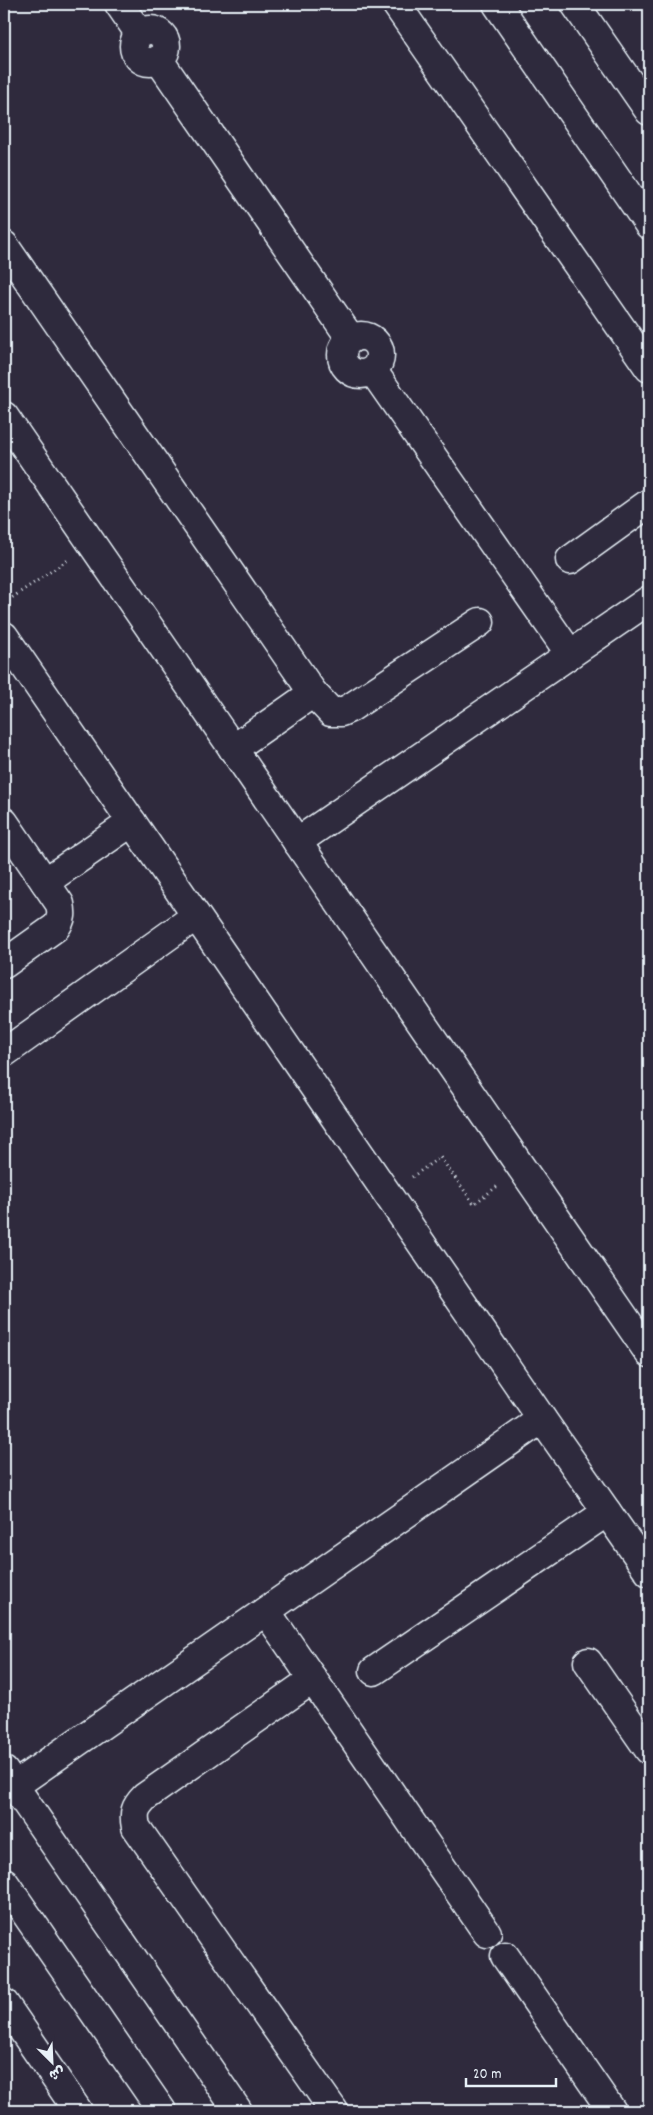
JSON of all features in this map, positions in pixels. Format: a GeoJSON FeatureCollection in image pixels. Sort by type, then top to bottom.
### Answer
{"type":"FeatureCollection","features":[{"type":"Feature","properties":{"kind":"street"},"geometry":{"type":"LineString","coordinates":[[119,4],[139,33],[134,40],[133,48],[136,55],[143,61],[159,60],[351,339],[344,347],[342,357],[345,366],[353,373],[364,375],[373,370],[570,654]]}},
{"type":"Feature","properties":{"kind":"street"},"geometry":{"type":"LineString","coordinates":[[396,4],[649,368]]}},
{"type":"Feature","properties":{"kind":"street"},"geometry":{"type":"LineString","coordinates":[[497,4],[649,226]]}},
{"type":"Feature","properties":{"kind":"street"},"geometry":{"type":"LineString","coordinates":[[575,4],[649,111]]}},
{"type":"Feature","properties":{"kind":"street"},"geometry":{"type":"LineString","coordinates":[[4,244],[313,692],[330,712],[341,712],[480,622]]}},
{"type":"Feature","properties":{"kind":"street"},"geometry":{"type":"LineString","coordinates":[[4,416],[296,842],[648,1349]]}},
{"type":"Feature","properties":{"kind":"street"},"geometry":{"type":"LineString","coordinates":[[570,560],[649,503]]}},
{"type":"Feature","properties":{"kind":"street"},"geometry":{"type":"LineString","coordinates":[[296,842],[649,600]]}},
{"type":"Feature","properties":{"kind":"street"},"geometry":{"type":"LineString","coordinates":[[4,636],[649,1572]]}},
{"type":"Feature","properties":{"kind":"street"},"geometry":{"type":"LineString","coordinates":[[233,749],[313,692]]}},
{"type":"Feature","properties":{"kind":"street"},"geometry":{"type":"LineString","coordinates":[[4,822],[60,904],[62,912],[61,920],[56,927],[4,964]]}},
{"type":"Feature","properties":{"kind":"street"},"geometry":{"type":"LineString","coordinates":[[45,882],[132,822]]}},
{"type":"Feature","properties":{"kind":"street"},"geometry":{"type":"LineString","coordinates":[[4,1053],[196,916]]}},
{"type":"Feature","properties":{"kind":"street"},"geometry":{"type":"LineString","coordinates":[[238,2111],[9,1778],[266,1611],[542,1419]]}},
{"type":"Feature","properties":{"kind":"street"},"geometry":{"type":"LineString","coordinates":[[374,1671],[607,1512]]}},
{"type":"Feature","properties":{"kind":"street"},"geometry":{"type":"LineString","coordinates":[[266,1611],[488,1933],[494,1931],[501,1932],[507,1936],[510,1943],[509,1950],[505,1956],[612,2111]]}},
{"type":"Feature","properties":{"kind":"street"},"geometry":{"type":"LineString","coordinates":[[588,1662],[649,1750]]}},
{"type":"Feature","properties":{"kind":"street"},"geometry":{"type":"LineString","coordinates":[[313,1679],[145,1797],[136,1805],[134,1816],[136,1826],[334,2111]]}},
{"type":"Feature","properties":{"kind":"street"},"geometry":{"type":"LineString","coordinates":[[4,1882],[162,2111]]}},
{"type":"Feature","properties":{"kind":"street"},"geometry":{"type":"LineString","coordinates":[[4,2004],[78,2111]]}},
{"type":"Feature","properties":{"kind":"path"},"geometry":{"type":"LineString","coordinates":[[4,603],[92,544]]}},
{"type":"Feature","properties":{"kind":"path"},"geometry":{"type":"LineString","coordinates":[[404,1182],[440,1157],[474,1204],[522,1168]]}}]}
